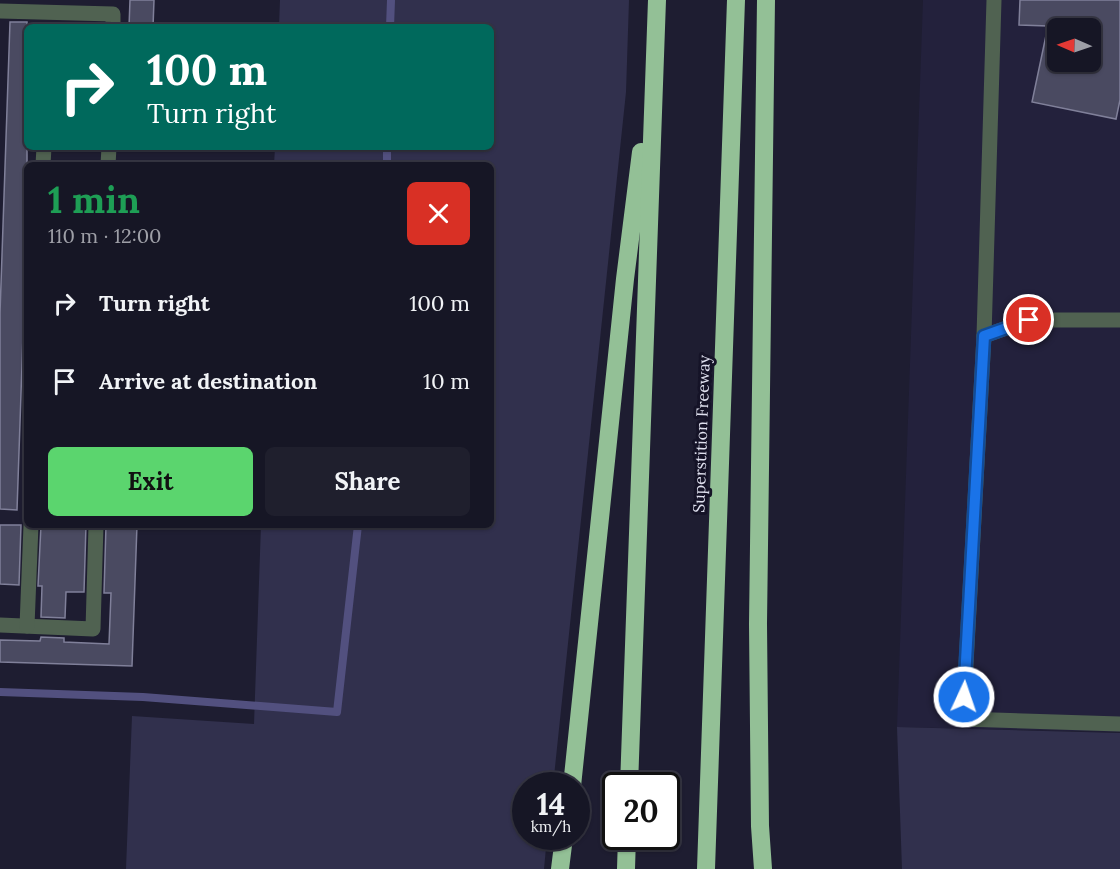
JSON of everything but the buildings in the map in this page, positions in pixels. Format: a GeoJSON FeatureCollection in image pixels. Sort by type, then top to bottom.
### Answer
{"type":"FeatureCollection","features":[{"type":"Feature","properties":{"kind":"highway"},"geometry":{"type":"LineString","coordinates":[[630,772],[657,0]]}},
{"type":"Feature","properties":{"kind":"highway","name":"Superstition Freeway"},"geometry":{"type":"LineString","coordinates":[[706,869],[736,0]]}},
{"type":"Feature","properties":{"kind":"highway"},"geometry":{"type":"LineString","coordinates":[[763,869],[760,826],[758,624],[766,0]]}},
{"type":"Feature","properties":{"kind":"highway"},"geometry":{"type":"LineString","coordinates":[[573,772],[624,290],[656,38]]}},
{"type":"Feature","properties":{"kind":"highway"},"geometry":{"type":"LineString","coordinates":[[560,869],[562,850]]}},
{"type":"Feature","properties":{"kind":"highway"},"geometry":{"type":"LineString","coordinates":[[626,869],[627,850]]}},
{"type":"Feature","properties":{"kind":"street"},"geometry":{"type":"LineString","coordinates":[[994,0],[984,336],[963,719],[1120,724]]}},
{"type":"Feature","properties":{"kind":"street"},"geometry":{"type":"LineString","coordinates":[[0,11],[48,20],[113,14],[113,24]]}},
{"type":"Feature","properties":{"kind":"street"},"geometry":{"type":"LineString","coordinates":[[984,336],[1029,320],[1120,320]]}},
{"type":"Feature","properties":{"kind":"street"},"geometry":{"type":"LineString","coordinates":[[27,626],[31,528]]}},
{"type":"Feature","properties":{"kind":"street"},"geometry":{"type":"LineString","coordinates":[[0,625],[93,628],[96,528]]}},
{"type":"Feature","properties":{"kind":"shaded area"},"geometry":{"type":"Polygon","coordinates":[[[280,0],[629,0],[626,92],[554,772],[512,772],[512,850],[546,850],[544,869],[126,869],[132,716],[254,724],[261,528],[494,528],[494,162],[274,162],[275,150],[494,150],[494,24],[279,24],[280,0]]]}},
{"type":"Feature","properties":{"kind":"shaded area"},"geometry":{"type":"Polygon","coordinates":[[[923,0],[1120,0],[1120,732],[897,727],[923,0]]]}},
{"type":"Feature","properties":{"kind":"shaded area"},"geometry":{"type":"Polygon","coordinates":[[[897,727],[1120,733],[1120,869],[902,869],[897,727]]]}},
{"type":"Feature","properties":{"kind":"waterway"},"geometry":{"type":"LineString","coordinates":[[390,24],[391,0]]}},
{"type":"Feature","properties":{"kind":"waterway"},"geometry":{"type":"LineString","coordinates":[[387,150],[387,162]]}},
{"type":"Feature","properties":{"kind":"waterway"},"geometry":{"type":"LineString","coordinates":[[0,692],[143,697],[337,712],[358,528]]}},
{"type":"Feature","properties":{"kind":"route"},"geometry":{"type":"LineString","coordinates":[[964,697],[984,336],[1029,320]]}}]}
